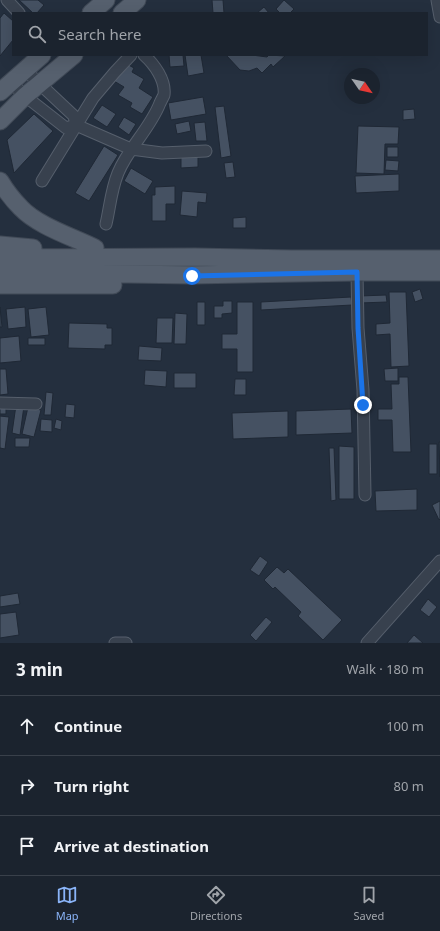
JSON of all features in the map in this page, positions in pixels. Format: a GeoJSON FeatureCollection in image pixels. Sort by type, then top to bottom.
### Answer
{"type":"FeatureCollection","features":[{"type":"Feature","properties":{"kind":"main road"},"geometry":{"type":"LineString","coordinates":[[92,12],[106,0]]}},
{"type":"Feature","properties":{"kind":"main road"},"geometry":{"type":"LineString","coordinates":[[123,12],[137,0]]}},
{"type":"Feature","properties":{"kind":"main road"},"geometry":{"type":"LineString","coordinates":[[5,87],[41,56]]}},
{"type":"Feature","properties":{"kind":"main road"},"geometry":{"type":"LineString","coordinates":[[0,121],[25,96],[73,56]]}},
{"type":"Feature","properties":{"kind":"main road"},"geometry":{"type":"LineString","coordinates":[[0,181],[21,209],[39,222],[95,248]]}},
{"type":"Feature","properties":{"kind":"main road"},"geometry":{"type":"LineString","coordinates":[[0,245],[27,248],[179,250],[195,257]]}},
{"type":"Feature","properties":{"kind":"main road"},"geometry":{"type":"LineString","coordinates":[[0,258],[195,257],[292,259],[440,259]]}},
{"type":"Feature","properties":{"kind":"main road"},"geometry":{"type":"LineString","coordinates":[[0,272],[192,276],[357,272],[440,272]]}},
{"type":"Feature","properties":{"kind":"main road"},"geometry":{"type":"LineString","coordinates":[[0,285],[150,285],[192,276]]}},
{"type":"Feature","properties":{"kind":"street"},"geometry":{"type":"LineString","coordinates":[[7,0],[17,12]]}},
{"type":"Feature","properties":{"kind":"street"},"geometry":{"type":"LineString","coordinates":[[437,0],[440,17]]}},
{"type":"Feature","properties":{"kind":"street"},"geometry":{"type":"LineString","coordinates":[[42,181],[94,98],[130,56]]}},
{"type":"Feature","properties":{"kind":"street"},"geometry":{"type":"LineString","coordinates":[[106,224],[110,208],[112,189],[118,173],[131,148],[155,116],[164,94],[161,77],[151,61],[145,56]]}},
{"type":"Feature","properties":{"kind":"street"},"geometry":{"type":"LineString","coordinates":[[25,70],[39,85],[74,116],[76,125]]}},
{"type":"Feature","properties":{"kind":"street"},"geometry":{"type":"LineString","coordinates":[[5,87],[25,96],[66,128],[76,125],[131,148],[162,153],[206,151]]}},
{"type":"Feature","properties":{"kind":"street"},"geometry":{"type":"LineString","coordinates":[[357,272],[358,328],[363,390],[365,495]]}},
{"type":"Feature","properties":{"kind":"street"},"geometry":{"type":"LineString","coordinates":[[0,403],[36,404]]}},
{"type":"Feature","properties":{"kind":"street"},"geometry":{"type":"LineString","coordinates":[[367,643],[440,561]]}},
{"type":"Feature","properties":{"kind":"street"},"geometry":{"type":"LineString","coordinates":[[115,643],[126,643]]}},
{"type":"Feature","properties":{"kind":"building"},"geometry":{"type":"Polygon","coordinates":[[[19,0],[38,0],[44,5],[38,12],[32,12],[19,0]]]}},
{"type":"Feature","properties":{"kind":"building"},"geometry":{"type":"Polygon","coordinates":[[[212,0],[223,0],[224,12],[213,12],[212,0]]]}},
{"type":"Feature","properties":{"kind":"building"},"geometry":{"type":"Polygon","coordinates":[[[284,0],[294,9],[291,12],[279,12],[276,9],[284,0]]]}},
{"type":"Feature","properties":{"kind":"building"},"geometry":{"type":"Polygon","coordinates":[[[264,7],[268,12],[258,12],[264,7]]]}},
{"type":"Feature","properties":{"kind":"building"},"geometry":{"type":"Polygon","coordinates":[[[4,13],[12,20],[12,41],[0,56],[0,18],[4,13]]]}},
{"type":"Feature","properties":{"kind":"building"},"geometry":{"type":"Polygon","coordinates":[[[169,56],[183,56],[184,66],[170,67],[169,56]]]}},
{"type":"Feature","properties":{"kind":"building"},"geometry":{"type":"Polygon","coordinates":[[[185,56],[201,56],[204,73],[188,76],[185,56]]]}},
{"type":"Feature","properties":{"kind":"building"},"geometry":{"type":"Polygon","coordinates":[[[227,56],[285,56],[273,67],[271,64],[262,73],[257,68],[249,71],[240,70],[227,56]]]}},
{"type":"Feature","properties":{"kind":"building"},"geometry":{"type":"Polygon","coordinates":[[[125,63],[134,68],[132,72],[144,79],[139,88],[153,97],[142,114],[130,107],[132,103],[118,95],[124,87],[114,81],[116,76],[118,77],[125,66],[125,63]]]}},
{"type":"Feature","properties":{"kind":"building"},"geometry":{"type":"Polygon","coordinates":[[[203,97],[206,114],[171,120],[168,103],[203,97]]]}},
{"type":"Feature","properties":{"kind":"building"},"geometry":{"type":"Polygon","coordinates":[[[102,105],[116,114],[107,127],[93,118],[102,105]]]}},
{"type":"Feature","properties":{"kind":"building"},"geometry":{"type":"Polygon","coordinates":[[[224,106],[231,156],[221,158],[215,107],[224,106]]]}},
{"type":"Feature","properties":{"kind":"building"},"geometry":{"type":"Polygon","coordinates":[[[414,109],[415,119],[403,120],[403,110],[414,109]]]}},
{"type":"Feature","properties":{"kind":"building"},"geometry":{"type":"Polygon","coordinates":[[[34,114],[53,131],[14,173],[7,140],[34,114]]]}},
{"type":"Feature","properties":{"kind":"building"},"geometry":{"type":"Polygon","coordinates":[[[124,117],[136,124],[129,135],[118,127],[124,117]]]}},
{"type":"Feature","properties":{"kind":"building"},"geometry":{"type":"Polygon","coordinates":[[[189,121],[191,131],[177,134],[175,124],[189,121]]]}},
{"type":"Feature","properties":{"kind":"building"},"geometry":{"type":"Polygon","coordinates":[[[205,122],[207,141],[196,141],[194,123],[205,122]]]}},
{"type":"Feature","properties":{"kind":"building"},"geometry":{"type":"Polygon","coordinates":[[[358,126],[399,127],[398,144],[385,144],[384,174],[356,173],[358,126]]]}},
{"type":"Feature","properties":{"kind":"building"},"geometry":{"type":"Polygon","coordinates":[[[104,146],[118,155],[89,201],[75,193],[104,146]]]}},
{"type":"Feature","properties":{"kind":"building"},"geometry":{"type":"Polygon","coordinates":[[[387,147],[398,147],[398,157],[387,157],[387,147]]]}},
{"type":"Feature","properties":{"kind":"building"},"geometry":{"type":"Polygon","coordinates":[[[181,155],[198,155],[198,167],[181,168],[181,155]]]}},
{"type":"Feature","properties":{"kind":"building"},"geometry":{"type":"Polygon","coordinates":[[[386,160],[399,161],[398,171],[385,170],[386,160]]]}},
{"type":"Feature","properties":{"kind":"building"},"geometry":{"type":"Polygon","coordinates":[[[233,162],[235,177],[226,178],[224,163],[233,162]]]}},
{"type":"Feature","properties":{"kind":"building"},"geometry":{"type":"Polygon","coordinates":[[[131,168],[153,181],[145,194],[124,181],[131,168]]]}},
{"type":"Feature","properties":{"kind":"building"},"geometry":{"type":"Polygon","coordinates":[[[399,174],[399,191],[356,193],[355,176],[399,174]]]}},
{"type":"Feature","properties":{"kind":"building"},"geometry":{"type":"Polygon","coordinates":[[[175,186],[175,204],[166,204],[166,221],[152,221],[152,195],[155,195],[155,187],[175,186]]]}},
{"type":"Feature","properties":{"kind":"building"},"geometry":{"type":"Polygon","coordinates":[[[182,191],[207,193],[206,203],[198,202],[197,217],[180,215],[182,191]]]}},
{"type":"Feature","properties":{"kind":"building"},"geometry":{"type":"Polygon","coordinates":[[[246,217],[246,228],[233,228],[233,218],[246,217]]]}},
{"type":"Feature","properties":{"kind":"building"},"geometry":{"type":"Polygon","coordinates":[[[420,289],[423,299],[415,302],[412,292],[420,289]]]}},
{"type":"Feature","properties":{"kind":"building"},"geometry":{"type":"Polygon","coordinates":[[[389,292],[406,292],[409,366],[391,367],[390,334],[376,335],[376,324],[390,323],[389,292]]]}},
{"type":"Feature","properties":{"kind":"building"},"geometry":{"type":"Polygon","coordinates":[[[386,295],[387,302],[360,303],[360,296],[386,295]]]}},
{"type":"Feature","properties":{"kind":"building"},"geometry":{"type":"Polygon","coordinates":[[[351,297],[352,305],[261,310],[261,302],[351,297]]]}},
{"type":"Feature","properties":{"kind":"building"},"geometry":{"type":"Polygon","coordinates":[[[223,301],[232,301],[232,313],[222,314],[222,318],[214,318],[214,306],[223,306],[223,301]]]}},
{"type":"Feature","properties":{"kind":"building"},"geometry":{"type":"Polygon","coordinates":[[[197,302],[205,302],[205,325],[197,325],[197,302]]]}},
{"type":"Feature","properties":{"kind":"building"},"geometry":{"type":"Polygon","coordinates":[[[237,302],[253,302],[253,372],[237,372],[237,349],[222,349],[222,334],[237,334],[237,302]]]}},
{"type":"Feature","properties":{"kind":"building"},"geometry":{"type":"Polygon","coordinates":[[[0,307],[2,327],[0,327],[0,307]]]}},
{"type":"Feature","properties":{"kind":"building"},"geometry":{"type":"Polygon","coordinates":[[[25,307],[26,327],[8,329],[6,309],[25,307]]]}},
{"type":"Feature","properties":{"kind":"building"},"geometry":{"type":"Polygon","coordinates":[[[46,307],[49,335],[31,337],[28,309],[46,307]]]}},
{"type":"Feature","properties":{"kind":"building"},"geometry":{"type":"Polygon","coordinates":[[[175,313],[187,314],[186,344],[174,344],[175,313]]]}},
{"type":"Feature","properties":{"kind":"building"},"geometry":{"type":"Polygon","coordinates":[[[157,318],[173,318],[172,343],[156,343],[157,318]]]}},
{"type":"Feature","properties":{"kind":"building"},"geometry":{"type":"Polygon","coordinates":[[[69,323],[107,324],[107,328],[112,328],[112,345],[105,345],[105,349],[68,348],[69,323]]]}},
{"type":"Feature","properties":{"kind":"building"},"geometry":{"type":"Polygon","coordinates":[[[19,336],[21,361],[0,363],[0,338],[19,336]]]}},
{"type":"Feature","properties":{"kind":"building"},"geometry":{"type":"Polygon","coordinates":[[[28,338],[45,338],[45,345],[28,345],[28,338]]]}},
{"type":"Feature","properties":{"kind":"building"},"geometry":{"type":"Polygon","coordinates":[[[139,346],[162,348],[161,361],[138,360],[139,346]]]}},
{"type":"Feature","properties":{"kind":"building"},"geometry":{"type":"Polygon","coordinates":[[[398,368],[398,381],[385,381],[384,369],[398,368]]]}},
{"type":"Feature","properties":{"kind":"building"},"geometry":{"type":"Polygon","coordinates":[[[0,369],[6,369],[8,394],[0,395],[0,369]]]}},
{"type":"Feature","properties":{"kind":"building"},"geometry":{"type":"Polygon","coordinates":[[[145,370],[167,371],[166,387],[144,385],[145,370]]]}},
{"type":"Feature","properties":{"kind":"building"},"geometry":{"type":"Polygon","coordinates":[[[174,373],[196,373],[196,388],[174,388],[174,373]]]}},
{"type":"Feature","properties":{"kind":"building"},"geometry":{"type":"Polygon","coordinates":[[[399,377],[408,377],[411,452],[393,452],[392,420],[378,420],[378,409],[392,409],[391,384],[399,384],[399,377]]]}},
{"type":"Feature","properties":{"kind":"building"},"geometry":{"type":"Polygon","coordinates":[[[235,379],[246,379],[246,395],[234,395],[235,379]]]}},
{"type":"Feature","properties":{"kind":"building"},"geometry":{"type":"Polygon","coordinates":[[[46,392],[53,393],[51,415],[44,415],[46,392]]]}},
{"type":"Feature","properties":{"kind":"building"},"geometry":{"type":"Polygon","coordinates":[[[0,404],[6,405],[6,414],[0,414],[0,404]]]}},
{"type":"Feature","properties":{"kind":"building"},"geometry":{"type":"Polygon","coordinates":[[[66,404],[75,405],[74,418],[65,417],[66,404]]]}},
{"type":"Feature","properties":{"kind":"building"},"geometry":{"type":"Polygon","coordinates":[[[16,405],[24,406],[20,435],[12,433],[16,405]]]}},
{"type":"Feature","properties":{"kind":"building"},"geometry":{"type":"Polygon","coordinates":[[[28,407],[41,410],[34,437],[22,434],[28,407]]]}},
{"type":"Feature","properties":{"kind":"building"},"geometry":{"type":"Polygon","coordinates":[[[351,409],[352,433],[296,435],[296,411],[351,409]]]}},
{"type":"Feature","properties":{"kind":"building"},"geometry":{"type":"Polygon","coordinates":[[[288,411],[288,437],[233,439],[232,413],[288,411]]]}},
{"type":"Feature","properties":{"kind":"building"},"geometry":{"type":"Polygon","coordinates":[[[0,416],[9,417],[5,449],[0,448],[0,416]]]}},
{"type":"Feature","properties":{"kind":"building"},"geometry":{"type":"Polygon","coordinates":[[[41,419],[52,420],[52,432],[40,431],[41,419]]]}},
{"type":"Feature","properties":{"kind":"building"},"geometry":{"type":"Polygon","coordinates":[[[56,419],[62,421],[61,430],[54,428],[56,419]]]}},
{"type":"Feature","properties":{"kind":"building"},"geometry":{"type":"Polygon","coordinates":[[[15,438],[30,438],[29,447],[15,447],[15,438]]]}},
{"type":"Feature","properties":{"kind":"building"},"geometry":{"type":"Polygon","coordinates":[[[439,442],[440,442],[440,477],[439,442]]]}},
{"type":"Feature","properties":{"kind":"building"},"geometry":{"type":"Polygon","coordinates":[[[429,444],[437,444],[437,474],[429,474],[429,444]]]}},
{"type":"Feature","properties":{"kind":"building"},"geometry":{"type":"Polygon","coordinates":[[[339,446],[354,447],[354,499],[339,499],[339,446]]]}},
{"type":"Feature","properties":{"kind":"building"},"geometry":{"type":"Polygon","coordinates":[[[329,448],[334,448],[336,500],[331,501],[329,448]]]}},
{"type":"Feature","properties":{"kind":"building"},"geometry":{"type":"Polygon","coordinates":[[[417,489],[417,510],[376,511],[375,491],[417,489]]]}},
{"type":"Feature","properties":{"kind":"building"},"geometry":{"type":"Polygon","coordinates":[[[440,501],[440,519],[439,520],[432,505],[440,501]]]}},
{"type":"Feature","properties":{"kind":"building"},"geometry":{"type":"Polygon","coordinates":[[[260,556],[268,562],[259,576],[250,570],[260,556]]]}},
{"type":"Feature","properties":{"kind":"building"},"geometry":{"type":"Polygon","coordinates":[[[277,567],[284,573],[288,569],[342,620],[323,640],[298,616],[301,612],[275,587],[273,589],[264,580],[277,567]]]}},
{"type":"Feature","properties":{"kind":"building"},"geometry":{"type":"Polygon","coordinates":[[[18,593],[20,604],[0,607],[0,596],[18,593]]]}},
{"type":"Feature","properties":{"kind":"building"},"geometry":{"type":"Polygon","coordinates":[[[428,599],[437,607],[429,617],[420,610],[428,599]]]}},
{"type":"Feature","properties":{"kind":"building"},"geometry":{"type":"Polygon","coordinates":[[[16,612],[19,635],[0,638],[0,614],[16,612]]]}},
{"type":"Feature","properties":{"kind":"building"},"geometry":{"type":"Polygon","coordinates":[[[266,617],[272,622],[256,641],[250,635],[266,617]]]}},
{"type":"Feature","properties":{"kind":"building"},"geometry":{"type":"Polygon","coordinates":[[[414,635],[423,643],[407,643],[414,635]]]}},
{"type":"Feature","properties":{"kind":"route"},"geometry":{"type":"LineString","coordinates":[[192,276],[357,272],[358,328],[363,405]]}}]}
